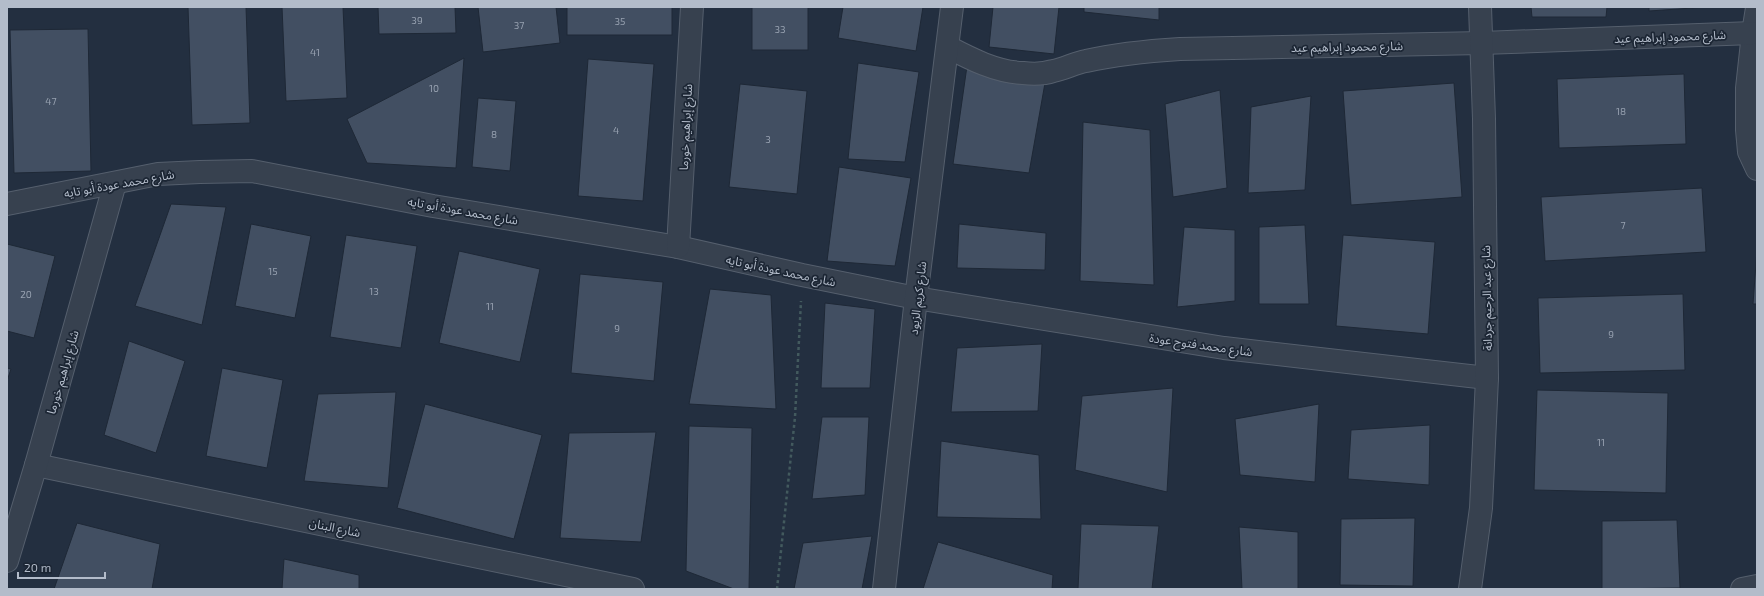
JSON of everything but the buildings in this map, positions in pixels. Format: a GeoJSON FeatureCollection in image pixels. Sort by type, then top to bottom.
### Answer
{"type":"FeatureCollection","features":[{"type":"Feature","properties":{"kind":"street","name":"شارع إبراهيم خورما"},"geometry":{"type":"LineString","coordinates":[[678,247],[692,7]]}},
{"type":"Feature","properties":{"kind":"street","name":"شارع كريم الزيود"},"geometry":{"type":"LineString","coordinates":[[884,589],[916,298],[952,7]]}},
{"type":"Feature","properties":{"kind":"street","name":"شارع عبد الرحيم جردانة"},"geometry":{"type":"LineString","coordinates":[[1470,589],[1481,508],[1487,378],[1482,43],[1480,7]]}},
{"type":"Feature","properties":{"kind":"street"},"geometry":{"type":"LineString","coordinates":[[1757,8],[1747,88],[1747,130],[1749,152],[1757,169]]}},
{"type":"Feature","properties":{"kind":"street","name":"شارع محمود إبراهيم عيد"},"geometry":{"type":"LineString","coordinates":[[948,46],[974,60],[999,69],[1022,74],[1052,72],[1084,62],[1114,56],[1180,49],[1482,43],[1753,32]]}},
{"type":"Feature","properties":{"kind":"street","name":"شارع محمد عودة أبو تايه"},"geometry":{"type":"LineString","coordinates":[[7,204],[158,174],[252,171],[434,206],[678,247],[802,275],[916,298]]}},
{"type":"Feature","properties":{"kind":"street","name":"شارع إبراهيم خورما"},"geometry":{"type":"LineString","coordinates":[[7,561],[36,465],[115,183]]}},
{"type":"Feature","properties":{"kind":"street","name":"شارع محمد فتوح عودة"},"geometry":{"type":"LineString","coordinates":[[916,298],[1224,348],[1487,378]]}},
{"type":"Feature","properties":{"kind":"street","name":"شارع البنان"},"geometry":{"type":"LineString","coordinates":[[36,465],[633,589]]}},
{"type":"Feature","properties":{"kind":"street"},"geometry":{"type":"LineString","coordinates":[[1742,589],[1757,586]]}},
{"type":"Feature","properties":{"kind":"path"},"geometry":{"type":"LineString","coordinates":[[777,589],[795,417],[802,275]]}}]}
